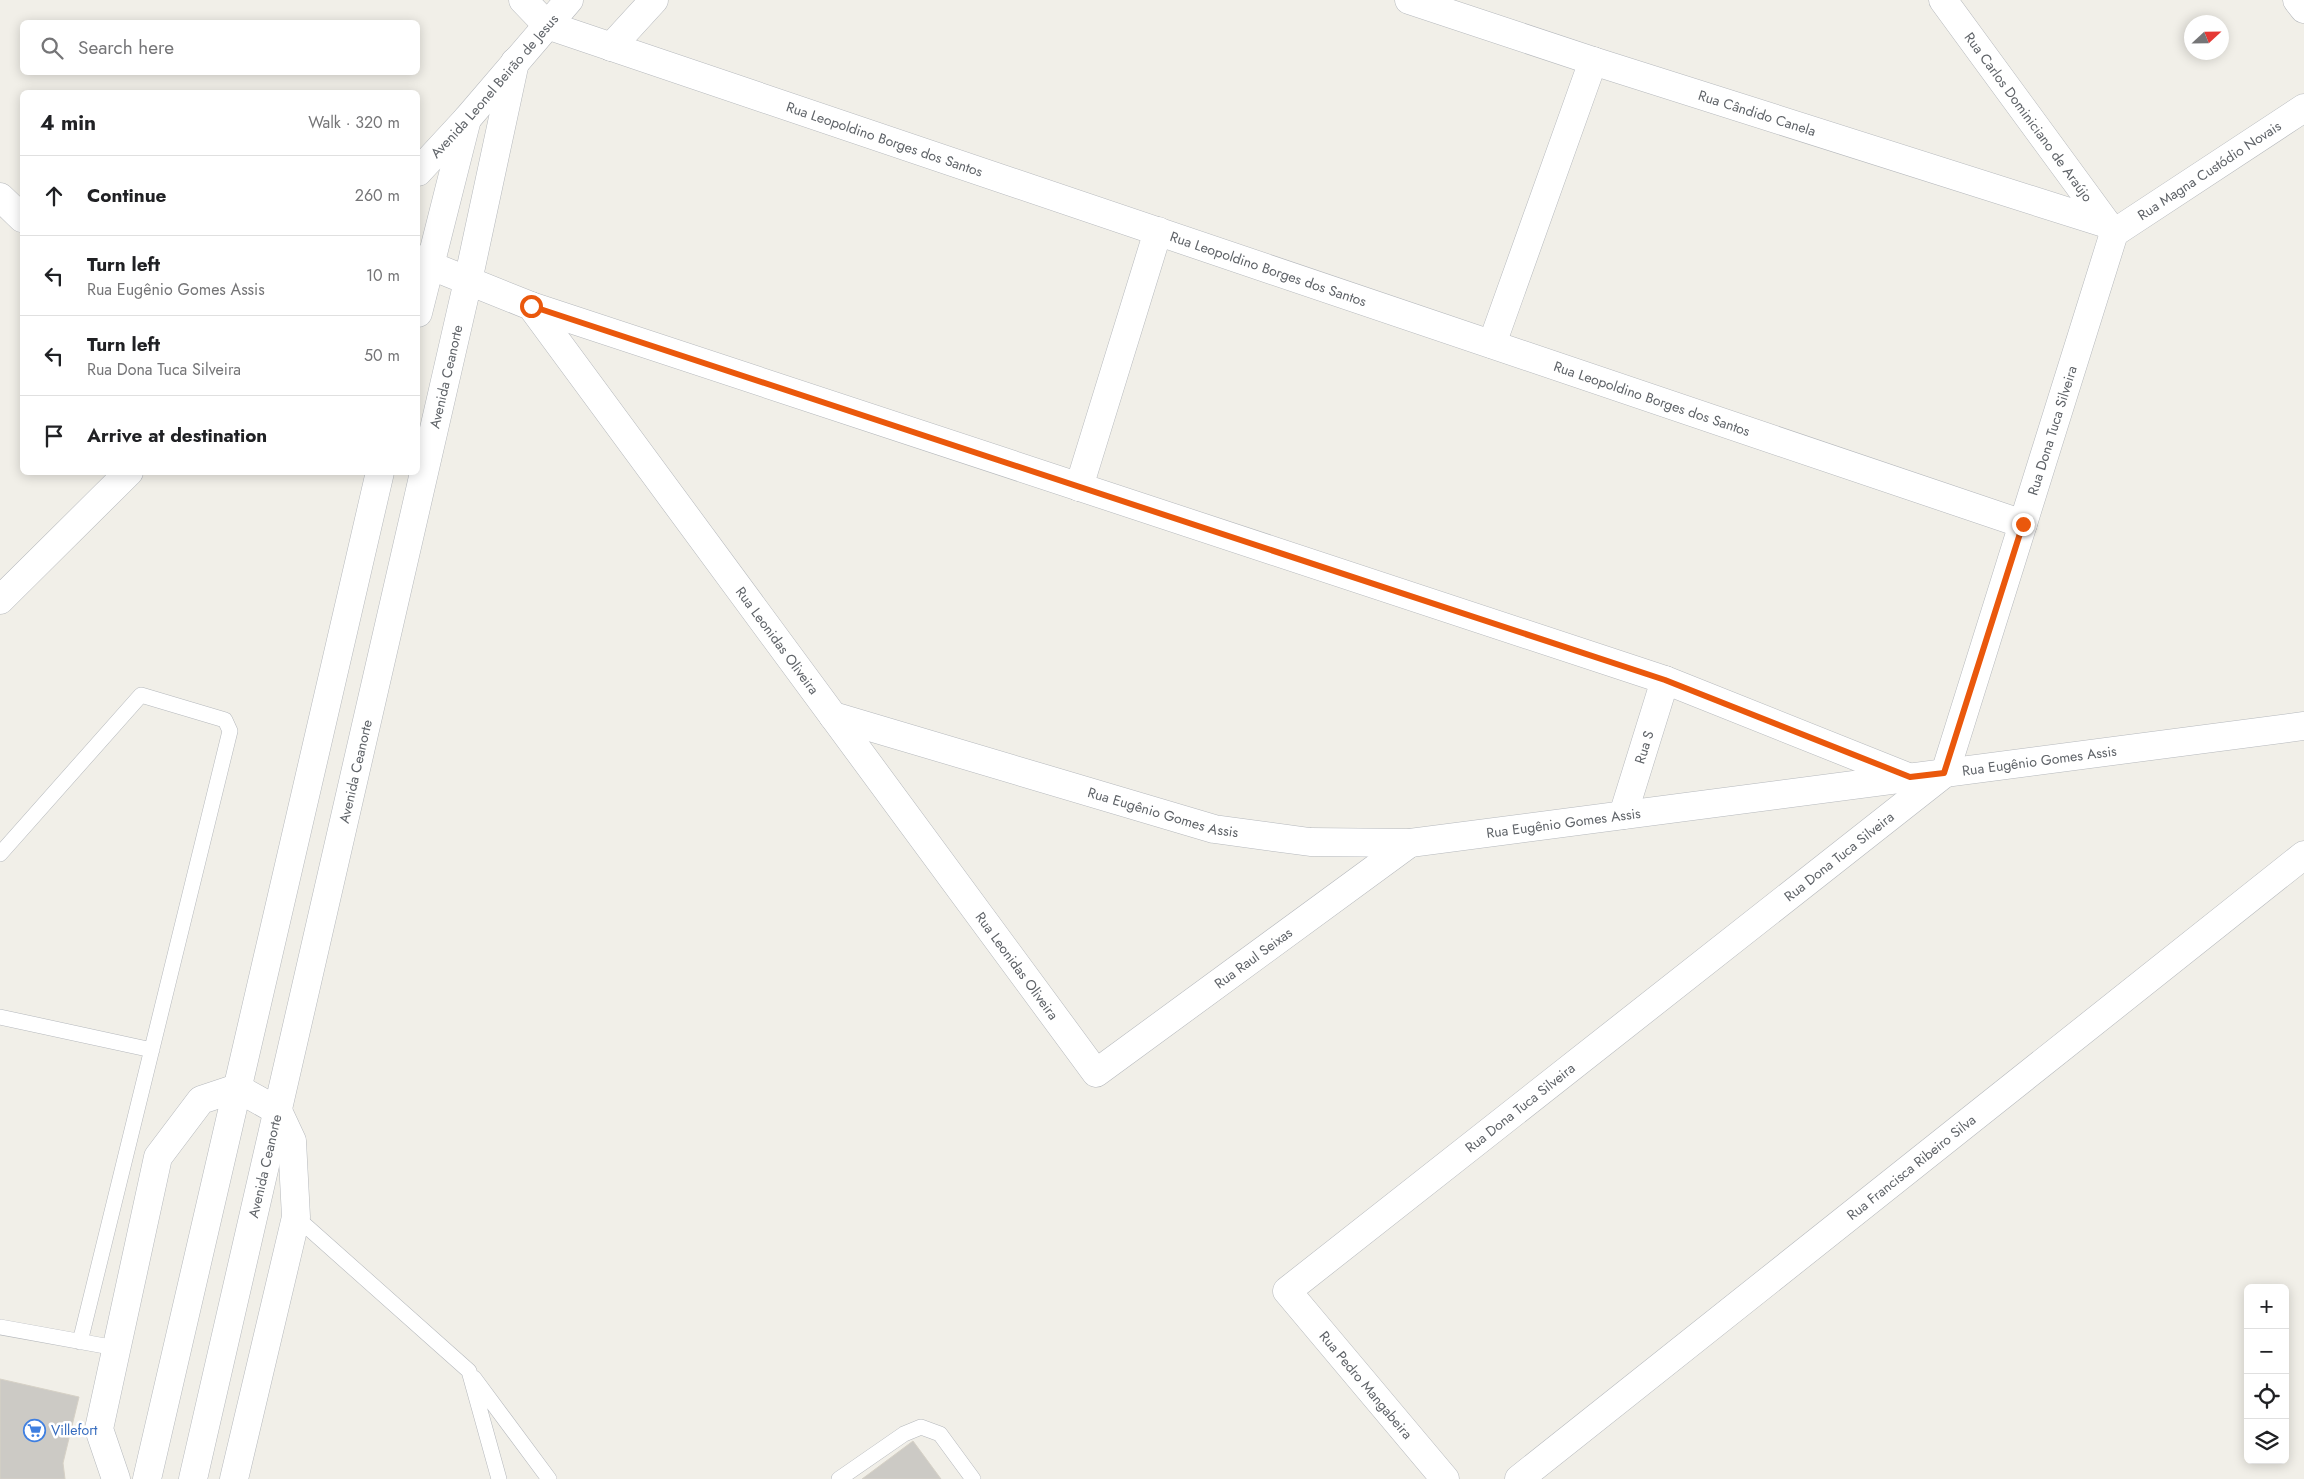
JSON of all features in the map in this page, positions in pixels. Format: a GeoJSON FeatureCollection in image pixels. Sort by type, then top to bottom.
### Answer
{"type":"FeatureCollection","features":[{"type":"Feature","properties":{"kind":"street","name":"Rua Leopoldino Borges dos Santos"},"geometry":{"type":"LineString","coordinates":[[523,0],[547,25],[2023,524]]}},
{"type":"Feature","properties":{"kind":"street","name":"Avenida Leonel Beirão de Jesus"},"geometry":{"type":"LineString","coordinates":[[420,170],[467,119],[569,0]]}},
{"type":"Feature","properties":{"kind":"street"},"geometry":{"type":"LineString","coordinates":[[611,46],[654,0]]}},
{"type":"Feature","properties":{"kind":"street","name":"Rua Cândido Canela"},"geometry":{"type":"LineString","coordinates":[[1408,0],[2111,229]]}},
{"type":"Feature","properties":{"kind":"street","name":"Rua Carlos Dominiciano de Araújo"},"geometry":{"type":"LineString","coordinates":[[1943,0],[2111,229]]}},
{"type":"Feature","properties":{"kind":"street"},"geometry":{"type":"LineString","coordinates":[[2297,0],[2304,9]]}},
{"type":"Feature","properties":{"kind":"street"},"geometry":{"type":"LineString","coordinates":[[1492,344],[1593,61]]}},
{"type":"Feature","properties":{"kind":"street","name":"Avenida Ceanorte"},"geometry":{"type":"LineString","coordinates":[[193,1479],[468,281],[515,62]]}},
{"type":"Feature","properties":{"kind":"street","name":"Rua Magna Custódio Novais"},"geometry":{"type":"LineString","coordinates":[[2111,229],[2304,108]]}},
{"type":"Feature","properties":{"kind":"street"},"geometry":{"type":"LineString","coordinates":[[420,293],[423,262],[467,119]]}},
{"type":"Feature","properties":{"kind":"street"},"geometry":{"type":"LineString","coordinates":[[0,197],[20,216]]}},
{"type":"Feature","properties":{"kind":"street","name":"Rua Dona Tuca Silveira"},"geometry":{"type":"LineString","coordinates":[[1287,1291],[1944,773],[2023,524],[2111,229]]}},
{"type":"Feature","properties":{"kind":"street"},"geometry":{"type":"LineString","coordinates":[[1079,487],[1158,232]]}},
{"type":"Feature","properties":{"kind":"street"},"geometry":{"type":"LineString","coordinates":[[423,262],[531,306],[1665,680],[1910,777]]}},
{"type":"Feature","properties":{"kind":"street","name":"Rua Leonidas Oliveira"},"geometry":{"type":"LineString","coordinates":[[531,306],[1096,1073]]}},
{"type":"Feature","properties":{"kind":"street"},"geometry":{"type":"LineString","coordinates":[[0,600],[126,475]]}},
{"type":"Feature","properties":{"kind":"street"},"geometry":{"type":"LineString","coordinates":[[147,1479],[379,475]]}},
{"type":"Feature","properties":{"kind":"street","name":"Rua S"},"geometry":{"type":"LineString","coordinates":[[1623,815],[1665,680]]}},
{"type":"Feature","properties":{"kind":"street","name":"Rua Eugênio Gomes Assis"},"geometry":{"type":"LineString","coordinates":[[833,716],[1214,829],[1310,842],[1410,843],[2304,726]]}},
{"type":"Feature","properties":{"kind":"street","name":"Rua Raul Seixas"},"geometry":{"type":"LineString","coordinates":[[1096,1073],[1410,843]]}},
{"type":"Feature","properties":{"kind":"street","name":"Rua Francisca Ribeiro Silva"},"geometry":{"type":"LineString","coordinates":[[1518,1479],[2304,855]]}},
{"type":"Feature","properties":{"kind":"street"},"geometry":{"type":"LineString","coordinates":[[116,1479],[98,1429],[158,1157],[201,1100],[237,1088],[278,1111],[292,1141],[296,1217],[234,1479]]}},
{"type":"Feature","properties":{"kind":"street","name":"Rua Pedro Mangabeira"},"geometry":{"type":"LineString","coordinates":[[1287,1291],[1445,1479]]}},
{"type":"Feature","properties":{"kind":"lane"},"geometry":{"type":"LineString","coordinates":[[0,854],[141,695],[225,720],[230,731],[80,1342]]}},
{"type":"Feature","properties":{"kind":"lane"},"geometry":{"type":"LineString","coordinates":[[0,1017],[152,1050]]}},
{"type":"Feature","properties":{"kind":"lane"},"geometry":{"type":"LineString","coordinates":[[296,1217],[469,1371],[549,1479]]}},
{"type":"Feature","properties":{"kind":"lane"},"geometry":{"type":"LineString","coordinates":[[0,1327],[116,1348]]}},
{"type":"Feature","properties":{"kind":"lane"},"geometry":{"type":"LineString","coordinates":[[469,1371],[499,1479]]}},
{"type":"Feature","properties":{"kind":"lane"},"geometry":{"type":"LineString","coordinates":[[839,1479],[904,1434],[921,1426],[940,1434],[973,1479]]}},
{"type":"Feature","properties":{"kind":"building","name":"Villefort"},"geometry":{"type":"Polygon","coordinates":[[[0,1379],[79,1397],[63,1463],[65,1479],[0,1479],[0,1379]]]}},
{"type":"Feature","properties":{"kind":"building"},"geometry":{"type":"Polygon","coordinates":[[[913,1441],[941,1479],[862,1479],[913,1441]]]}},
{"type":"Feature","properties":{"kind":"place","name":"Villefort"},"geometry":{"type":"Point","coordinates":[35,1430]}},
{"type":"Feature","properties":{"kind":"route"},"geometry":{"type":"LineString","coordinates":[[531,306],[1665,680],[1910,777],[1944,773],[2023,524]]}}]}
